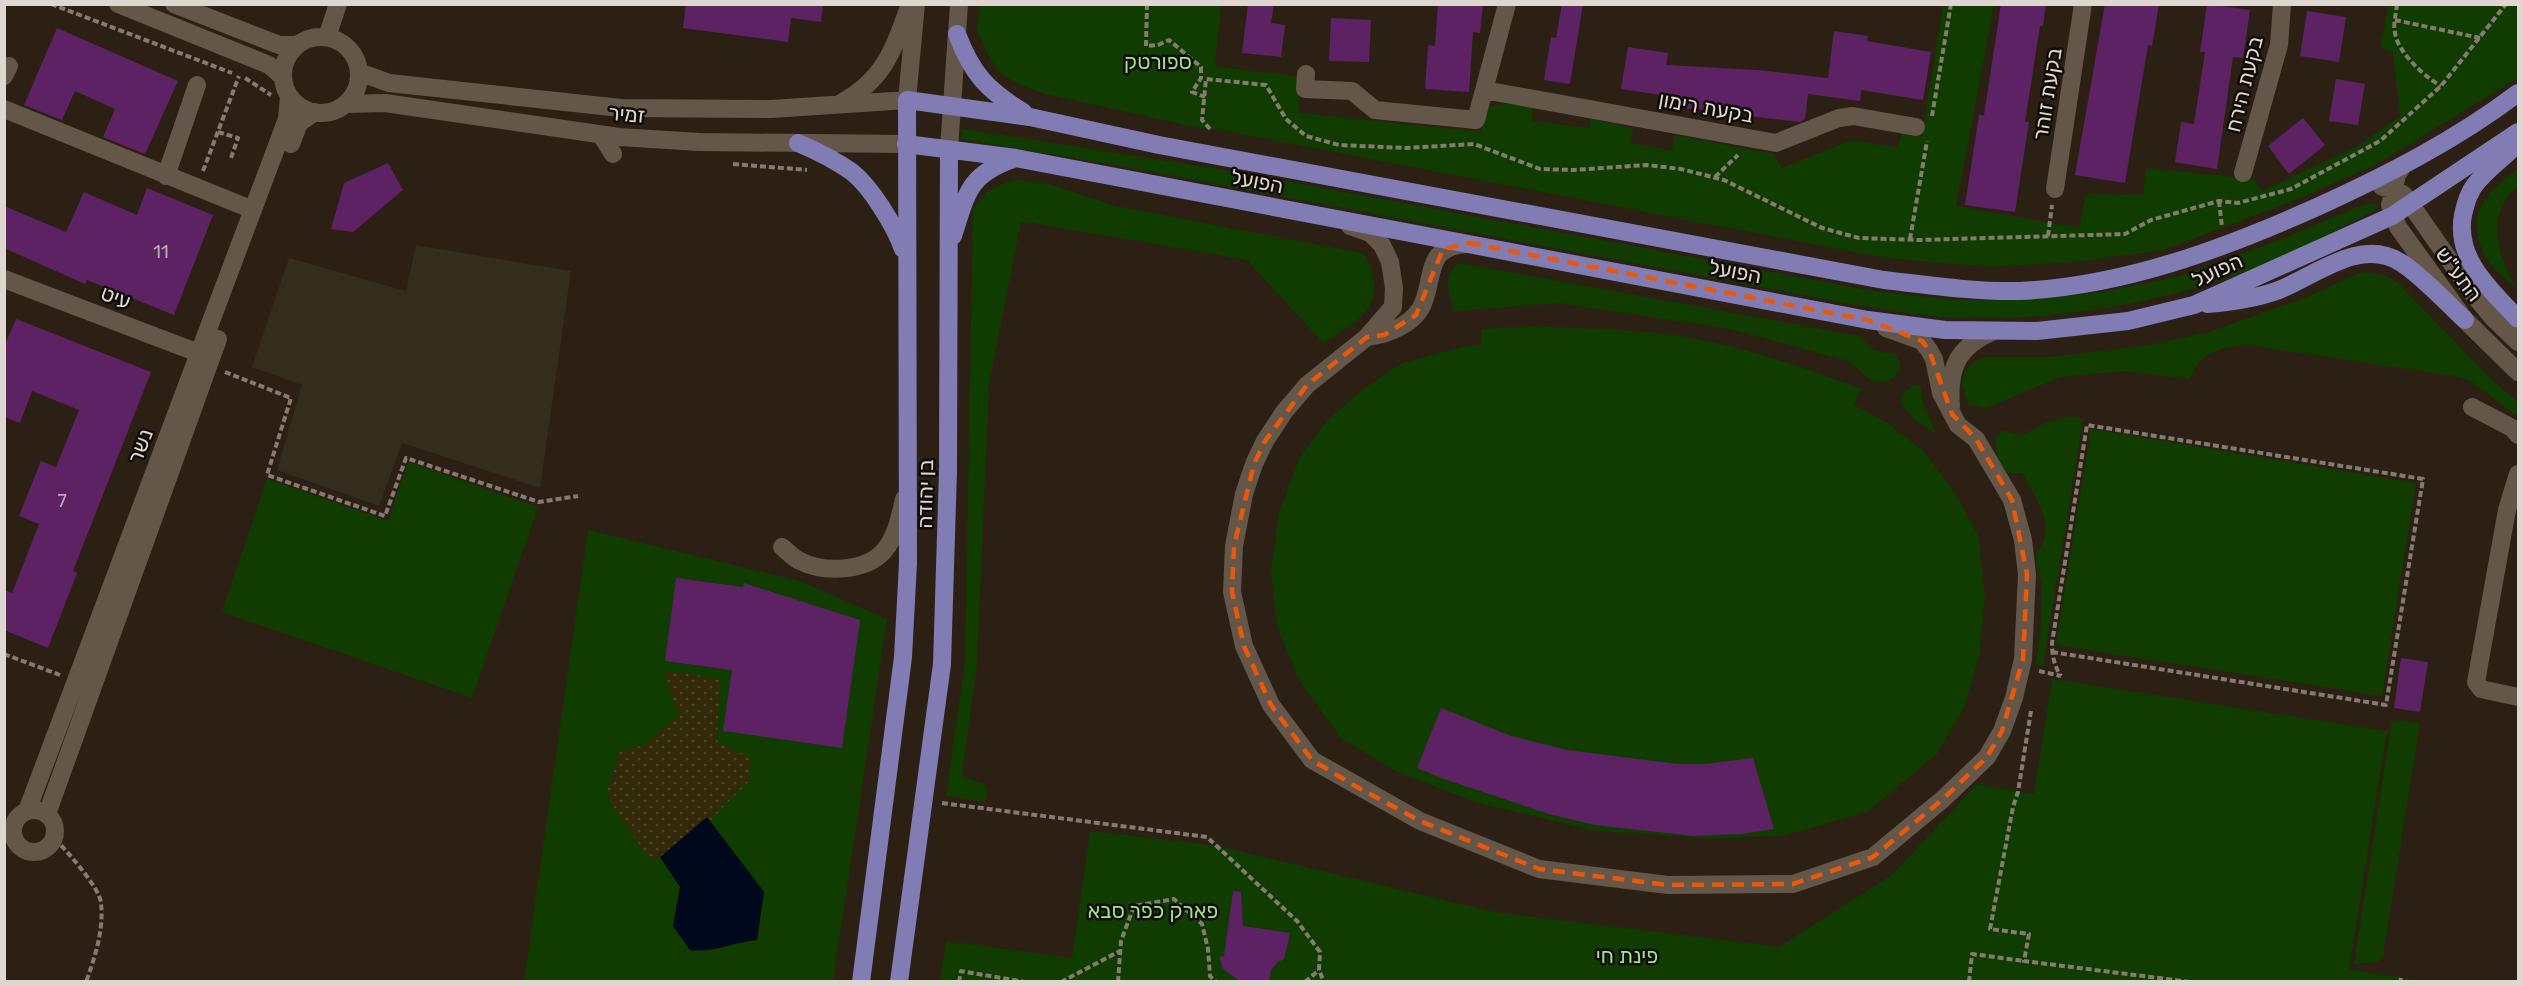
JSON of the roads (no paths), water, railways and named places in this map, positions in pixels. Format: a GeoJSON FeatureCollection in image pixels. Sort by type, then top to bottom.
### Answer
{"type":"FeatureCollection","features":[{"type":"Feature","properties":{"kind":"main road"},"geometry":{"type":"LineString","coordinates":[[957,34],[972,69],[998,95],[1030,117]]}},
{"type":"Feature","properties":{"kind":"main road","name":"הפועל"},"geometry":{"type":"LineString","coordinates":[[907,100],[1030,117],[1159,146],[1884,280],[1957,288],[2019,291],[2103,282],[2246,238],[2359,188],[2402,166],[2484,119],[2518,93]]}},
{"type":"Feature","properties":{"kind":"main road","name":"בן יהודה"},"geometry":{"type":"LineString","coordinates":[[861,981],[903,657],[908,563],[907,100]]}},
{"type":"Feature","properties":{"kind":"main road","name":"הפועל"},"geometry":{"type":"LineString","coordinates":[[906,144],[1016,158],[1868,320],[1945,330],[1992,332],[2037,331],[2128,321],[2193,305],[2392,216],[2518,132]]}},
{"type":"Feature","properties":{"kind":"main road"},"geometry":{"type":"LineString","coordinates":[[798,143],[819,152],[854,173],[890,219],[906,259]]}},
{"type":"Feature","properties":{"kind":"main road"},"geometry":{"type":"LineString","coordinates":[[2518,144],[2477,181],[2468,196],[2461,228],[2466,255],[2484,283],[2518,319]]}},
{"type":"Feature","properties":{"kind":"main road","name":"בן יהודה"},"geometry":{"type":"LineString","coordinates":[[898,981],[942,664],[948,471],[949,148]]}},
{"type":"Feature","properties":{"kind":"main road"},"geometry":{"type":"LineString","coordinates":[[947,255],[968,191],[981,175],[994,166],[1016,158]]}},
{"type":"Feature","properties":{"kind":"main road"},"geometry":{"type":"LineString","coordinates":[[2193,305],[2239,302],[2279,290],[2340,260],[2368,255],[2384,256],[2399,261],[2465,320]]}},
{"type":"Feature","properties":{"kind":"street"},"geometry":{"type":"LineString","coordinates":[[118,4],[269,65],[283,77]]}},
{"type":"Feature","properties":{"kind":"street"},"geometry":{"type":"LineString","coordinates":[[174,4],[279,45],[298,45],[315,37],[327,37],[339,41],[349,49],[356,60],[359,72],[353,95],[345,104],[334,111],[315,112],[298,105],[289,96],[283,77],[286,60],[298,45]]}},
{"type":"Feature","properties":{"kind":"street"},"geometry":{"type":"LineString","coordinates":[[327,37],[338,4]]}},
{"type":"Feature","properties":{"kind":"street"},"geometry":{"type":"LineString","coordinates":[[837,105],[858,93],[874,80],[887,59],[910,4]]}},
{"type":"Feature","properties":{"kind":"street","name":"בן יהודה"},"geometry":{"type":"LineString","coordinates":[[907,100],[916,4]]}},
{"type":"Feature","properties":{"kind":"street","name":"בן יהודה"},"geometry":{"type":"LineString","coordinates":[[949,148],[960,4]]}},
{"type":"Feature","properties":{"kind":"street"},"geometry":{"type":"LineString","coordinates":[[1306,74],[1305,89],[1352,91],[1375,110],[1476,120],[1508,4]]}},
{"type":"Feature","properties":{"kind":"street","name":"בקעת זוהר"},"geometry":{"type":"LineString","coordinates":[[2055,189],[2083,4]]}},
{"type":"Feature","properties":{"kind":"street","name":"בקעת הירח"},"geometry":{"type":"LineString","coordinates":[[2243,173],[2279,45],[2282,4]]}},
{"type":"Feature","properties":{"kind":"street","name":"זמיר"},"geometry":{"type":"LineString","coordinates":[[359,72],[389,83],[621,108],[771,109],[907,100]]}},
{"type":"Feature","properties":{"kind":"street"},"geometry":{"type":"LineString","coordinates":[[166,176],[197,85]]}},
{"type":"Feature","properties":{"kind":"street","name":"בקעת רימון"},"geometry":{"type":"LineString","coordinates":[[1484,90],[1776,143],[1839,118],[1853,116],[1916,127]]}},
{"type":"Feature","properties":{"kind":"street","name":"נשר"},"geometry":{"type":"LineString","coordinates":[[47,814],[206,358],[253,210],[287,119],[289,96]]}},
{"type":"Feature","properties":{"kind":"street","name":"זמיר"},"geometry":{"type":"LineString","coordinates":[[345,104],[385,103],[601,135],[699,142],[906,144]]}},
{"type":"Feature","properties":{"kind":"street"},"geometry":{"type":"LineString","coordinates":[[4,109],[253,210]]}},
{"type":"Feature","properties":{"kind":"street","name":"נשר"},"geometry":{"type":"LineString","coordinates":[[27,811],[299,123],[315,112]]}},
{"type":"Feature","properties":{"kind":"street"},"geometry":{"type":"LineString","coordinates":[[601,135],[613,154]]}},
{"type":"Feature","properties":{"kind":"street"},"geometry":{"type":"LineString","coordinates":[[2392,216],[2390,205],[2393,189],[2402,166]]}},
{"type":"Feature","properties":{"kind":"street"},"geometry":{"type":"LineString","coordinates":[[2359,188],[2380,186],[2393,189]]}},
{"type":"Feature","properties":{"kind":"street","name":"התע\"ש"},"geometry":{"type":"LineString","coordinates":[[2393,189],[2404,195],[2468,287],[2493,318],[2518,342]]}},
{"type":"Feature","properties":{"kind":"street"},"geometry":{"type":"LineString","coordinates":[[1323,216],[1370,233],[1382,245],[1390,262],[1394,288],[1393,308],[1367,337],[1307,385],[1271,431],[1254,464],[1244,494],[1234,546],[1232,592],[1244,646],[1271,705],[1312,760],[1420,821],[1539,868],[1668,885],[1793,884],[1874,857],[1943,799],[1987,757],[2002,731],[2014,698],[2023,659],[2027,574],[2023,540],[2012,500],[1976,440],[1958,425],[1941,393],[1934,359],[1922,341],[1868,320]]}},
{"type":"Feature","properties":{"kind":"street","name":"התע\"ש"},"geometry":{"type":"LineString","coordinates":[[2392,216],[2418,258],[2465,320],[2518,372]]}},
{"type":"Feature","properties":{"kind":"street"},"geometry":{"type":"LineString","coordinates":[[1367,337],[1384,335],[1416,315],[1424,303],[1436,259],[1443,249],[1469,243]]}},
{"type":"Feature","properties":{"kind":"street","name":"עיט"},"geometry":{"type":"LineString","coordinates":[[6,285],[206,358]]}},
{"type":"Feature","properties":{"kind":"street"},"geometry":{"type":"LineString","coordinates":[[1952,414],[1954,368],[1960,355],[1972,340],[1992,332]]}},
{"type":"Feature","properties":{"kind":"street"},"geometry":{"type":"LineString","coordinates":[[2472,408],[2512,428],[2518,435]]}},
{"type":"Feature","properties":{"kind":"street"},"geometry":{"type":"LineString","coordinates":[[2518,474],[2507,510],[2476,682],[2481,689],[2518,697]]}},
{"type":"Feature","properties":{"kind":"street"},"geometry":{"type":"LineString","coordinates":[[782,547],[799,561],[816,566],[854,567],[871,561],[884,551],[893,537],[907,486]]}},
{"type":"Feature","properties":{"kind":"street"},"geometry":{"type":"LineString","coordinates":[[41,810],[47,814],[55,825],[55,839],[40,852],[26,851],[14,837],[14,825],[21,814],[27,811],[41,810]]}},
{"type":"Feature","properties":{"kind":"water"},"geometry":{"type":"Polygon","coordinates":[[[707,817],[764,892],[757,940],[699,951],[690,950],[673,926],[680,887],[660,857],[707,817]]]}},
{"type":"Feature","properties":{"kind":"park label","name":"ספורטק"},"geometry":{"type":"Point","coordinates":[1158,61]}},
{"type":"Feature","properties":{"kind":"park label","name":"פארק כפר סבא"},"geometry":{"type":"Point","coordinates":[1153,910]}},
{"type":"Feature","properties":{"kind":"park label","name":"פינת חי"},"geometry":{"type":"Point","coordinates":[1627,955]}}]}
